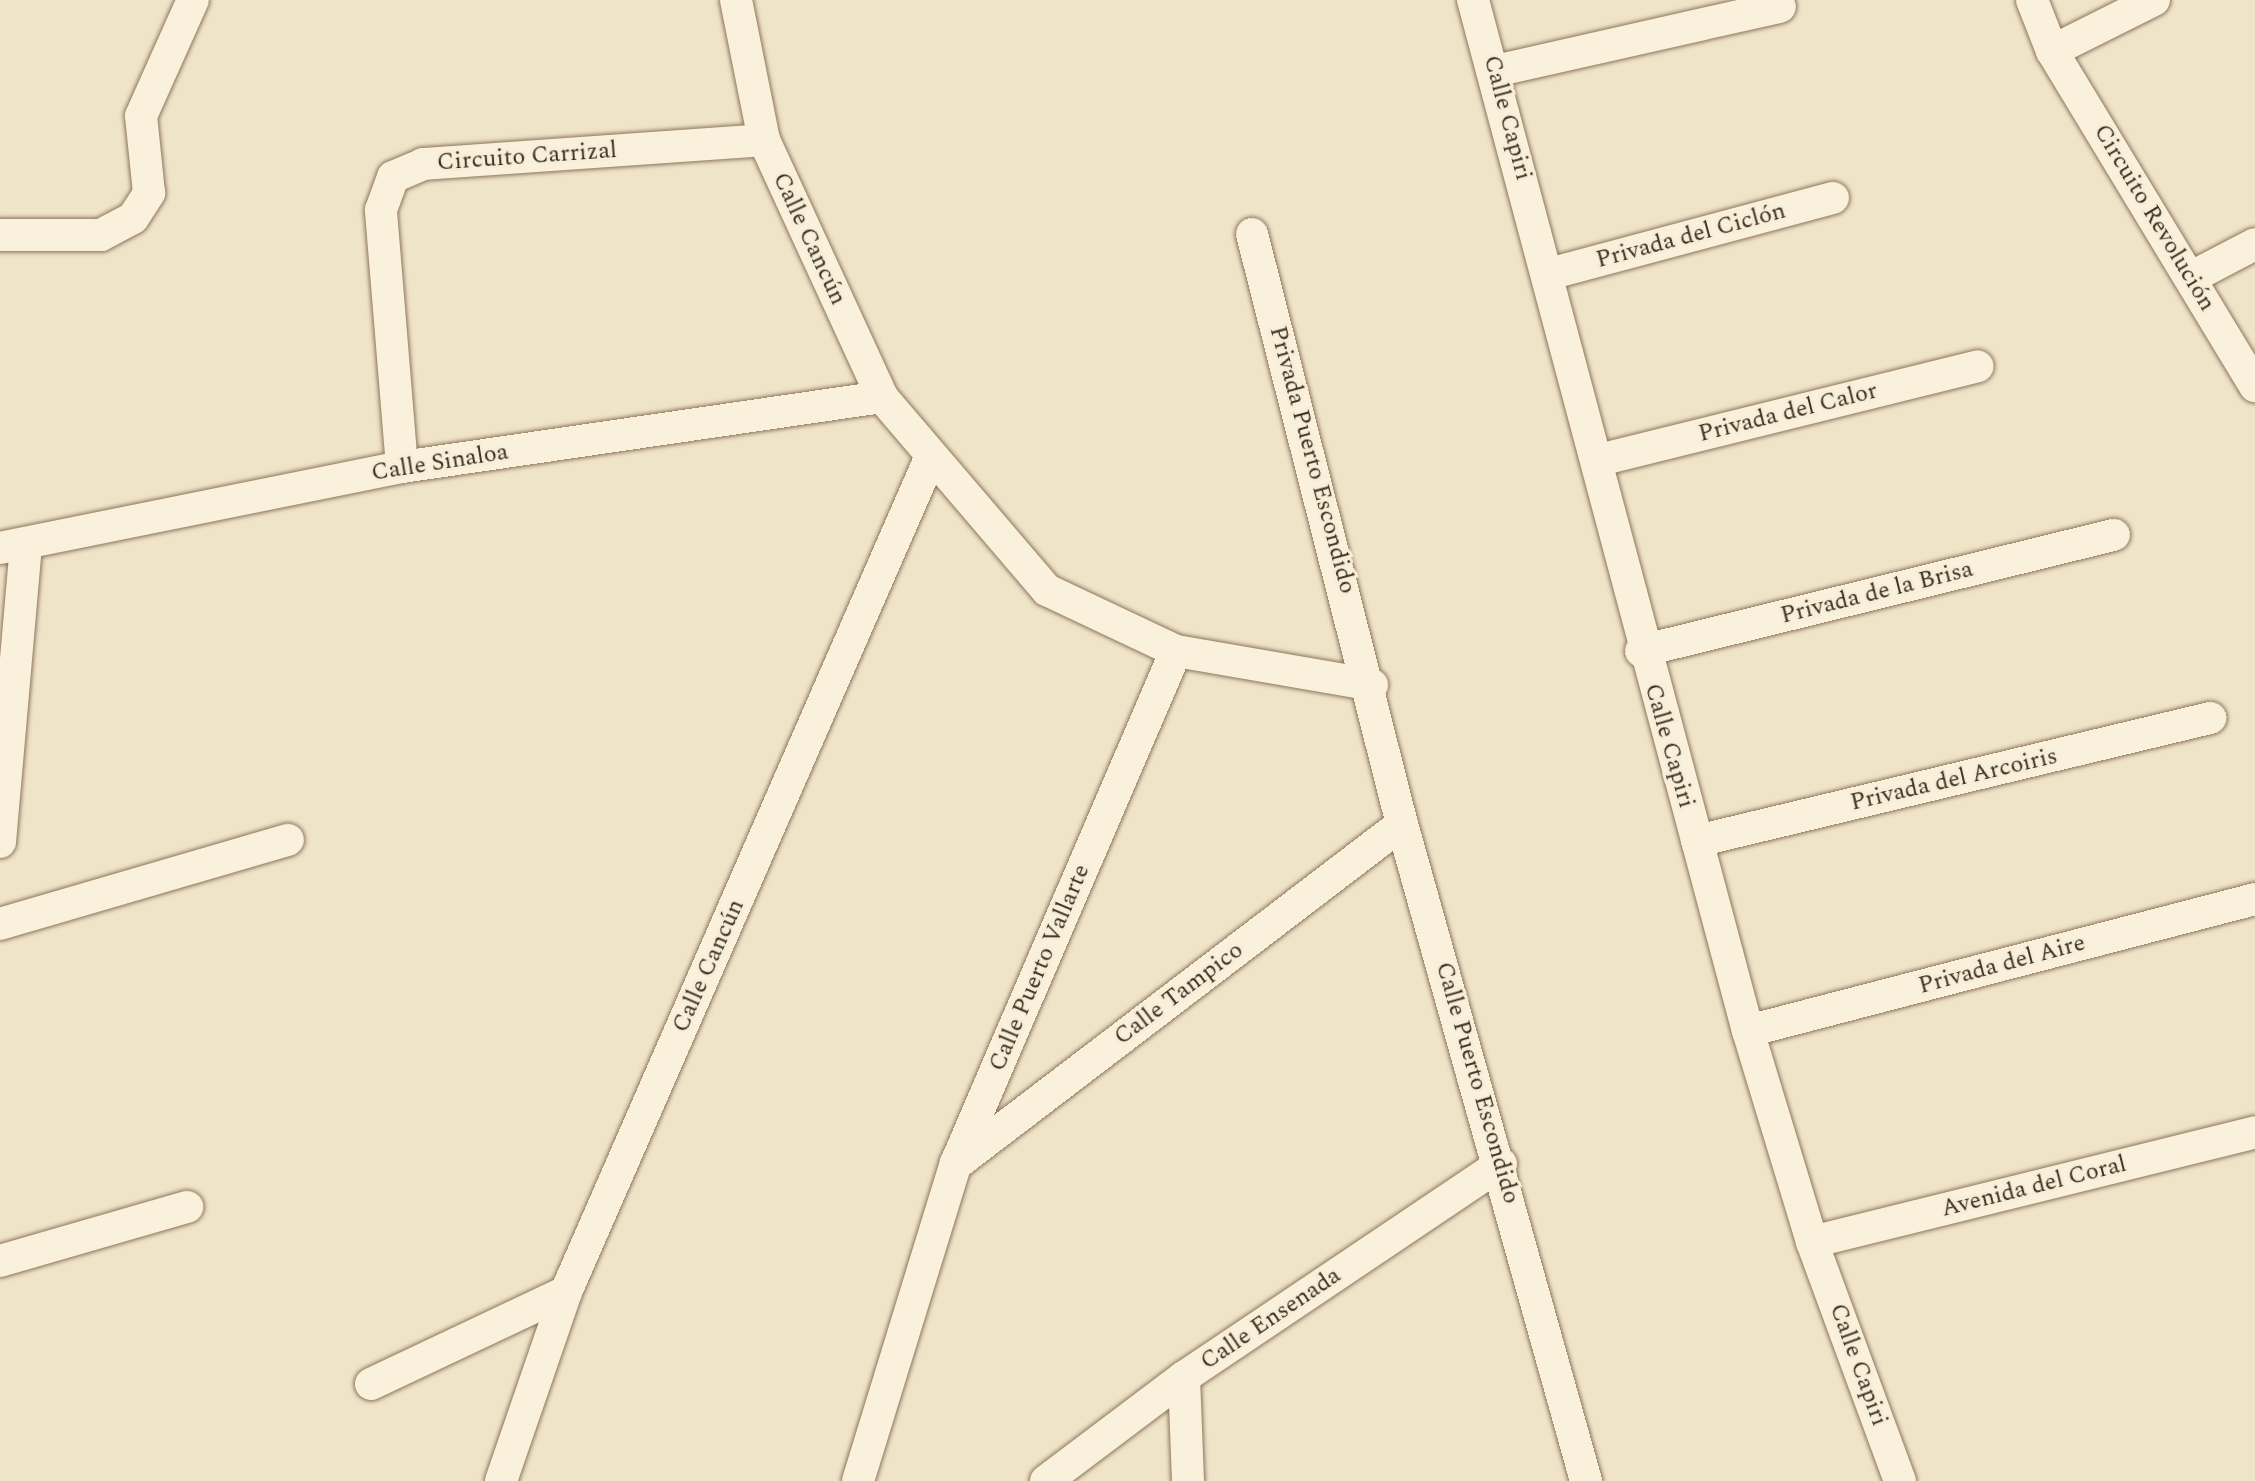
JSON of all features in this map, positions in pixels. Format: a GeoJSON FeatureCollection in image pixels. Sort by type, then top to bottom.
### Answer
{"type":"FeatureCollection","features":[{"type":"Feature","properties":{"kind":"street"},"geometry":{"type":"LineString","coordinates":[[0,235],[101,235],[133,218],[149,193],[141,116],[193,0]]}},
{"type":"Feature","properties":{"kind":"street","name":"Calle Cancún"},"geometry":{"type":"LineString","coordinates":[[736,0],[764,140],[882,397],[1047,590],[1176,651]]}},
{"type":"Feature","properties":{"kind":"street","name":"Calle Capiri"},"geometry":{"type":"LineString","coordinates":[[1473,0],[1495,71],[1599,460],[1641,651],[1697,841],[1748,1031],[1812,1242],[1900,1481]]}},
{"type":"Feature","properties":{"kind":"street","name":"Circuito Revolución"},"geometry":{"type":"LineString","coordinates":[[2032,0],[2052,51],[2255,386]]}},
{"type":"Feature","properties":{"kind":"street"},"geometry":{"type":"LineString","coordinates":[[2052,51],[2154,0]]}},
{"type":"Feature","properties":{"kind":"street"},"geometry":{"type":"LineString","coordinates":[[1495,71],[1780,7]]}},
{"type":"Feature","properties":{"kind":"street","name":"Circuito Carrizal"},"geometry":{"type":"LineString","coordinates":[[402,467],[381,210],[393,177],[423,164],[764,140]]}},
{"type":"Feature","properties":{"kind":"street","name":"Privada del Ciclón"},"geometry":{"type":"LineString","coordinates":[[1549,274],[1833,198]]}},
{"type":"Feature","properties":{"kind":"street","name":"Privada Puerto Escondido"},"geometry":{"type":"LineString","coordinates":[[1252,234],[1372,685]]}},
{"type":"Feature","properties":{"kind":"street"},"geometry":{"type":"LineString","coordinates":[[2190,278],[2255,244]]}},
{"type":"Feature","properties":{"kind":"street","name":"Privada del Calor"},"geometry":{"type":"LineString","coordinates":[[1599,460],[1978,366]]}},
{"type":"Feature","properties":{"kind":"street","name":"Calle Sinaloa"},"geometry":{"type":"LineString","coordinates":[[13,546],[402,467],[882,397]]}},
{"type":"Feature","properties":{"kind":"street","name":"Calle Cancún"},"geometry":{"type":"LineString","coordinates":[[501,1481],[566,1292],[931,456]]}},
{"type":"Feature","properties":{"kind":"street","name":"Privada de la Brisa"},"geometry":{"type":"LineString","coordinates":[[1641,651],[2114,535]]}},
{"type":"Feature","properties":{"kind":"street"},"geometry":{"type":"LineString","coordinates":[[0,842],[13,546]]}},
{"type":"Feature","properties":{"kind":"street"},"geometry":{"type":"LineString","coordinates":[[1176,651],[1372,685]]}},
{"type":"Feature","properties":{"kind":"street","name":"Calle Puerto Vallarte"},"geometry":{"type":"LineString","coordinates":[[858,1481],[956,1163],[1176,651]]}},
{"type":"Feature","properties":{"kind":"street","name":"Calle Puerto Escondido"},"geometry":{"type":"LineString","coordinates":[[1372,685],[1402,824],[1501,1164],[1583,1479]]}},
{"type":"Feature","properties":{"kind":"street","name":"Privada del Arcoiris"},"geometry":{"type":"LineString","coordinates":[[1697,841],[2210,718]]}},
{"type":"Feature","properties":{"kind":"street","name":"Calle Tampico"},"geometry":{"type":"LineString","coordinates":[[956,1163],[1402,824]]}},
{"type":"Feature","properties":{"kind":"street"},"geometry":{"type":"LineString","coordinates":[[0,924],[288,840]]}},
{"type":"Feature","properties":{"kind":"street","name":"Privada del Aire"},"geometry":{"type":"LineString","coordinates":[[1748,1031],[2255,899]]}},
{"type":"Feature","properties":{"kind":"street","name":"Avenida del Coral"},"geometry":{"type":"LineString","coordinates":[[1812,1242],[2255,1132]]}},
{"type":"Feature","properties":{"kind":"street","name":"Calle Ensenada"},"geometry":{"type":"LineString","coordinates":[[1046,1481],[1184,1377],[1501,1164]]}},
{"type":"Feature","properties":{"kind":"street"},"geometry":{"type":"LineString","coordinates":[[0,1261],[187,1207]]}},
{"type":"Feature","properties":{"kind":"street"},"geometry":{"type":"LineString","coordinates":[[371,1384],[566,1292]]}},
{"type":"Feature","properties":{"kind":"street"},"geometry":{"type":"LineString","coordinates":[[1184,1377],[1188,1481]]}}]}
